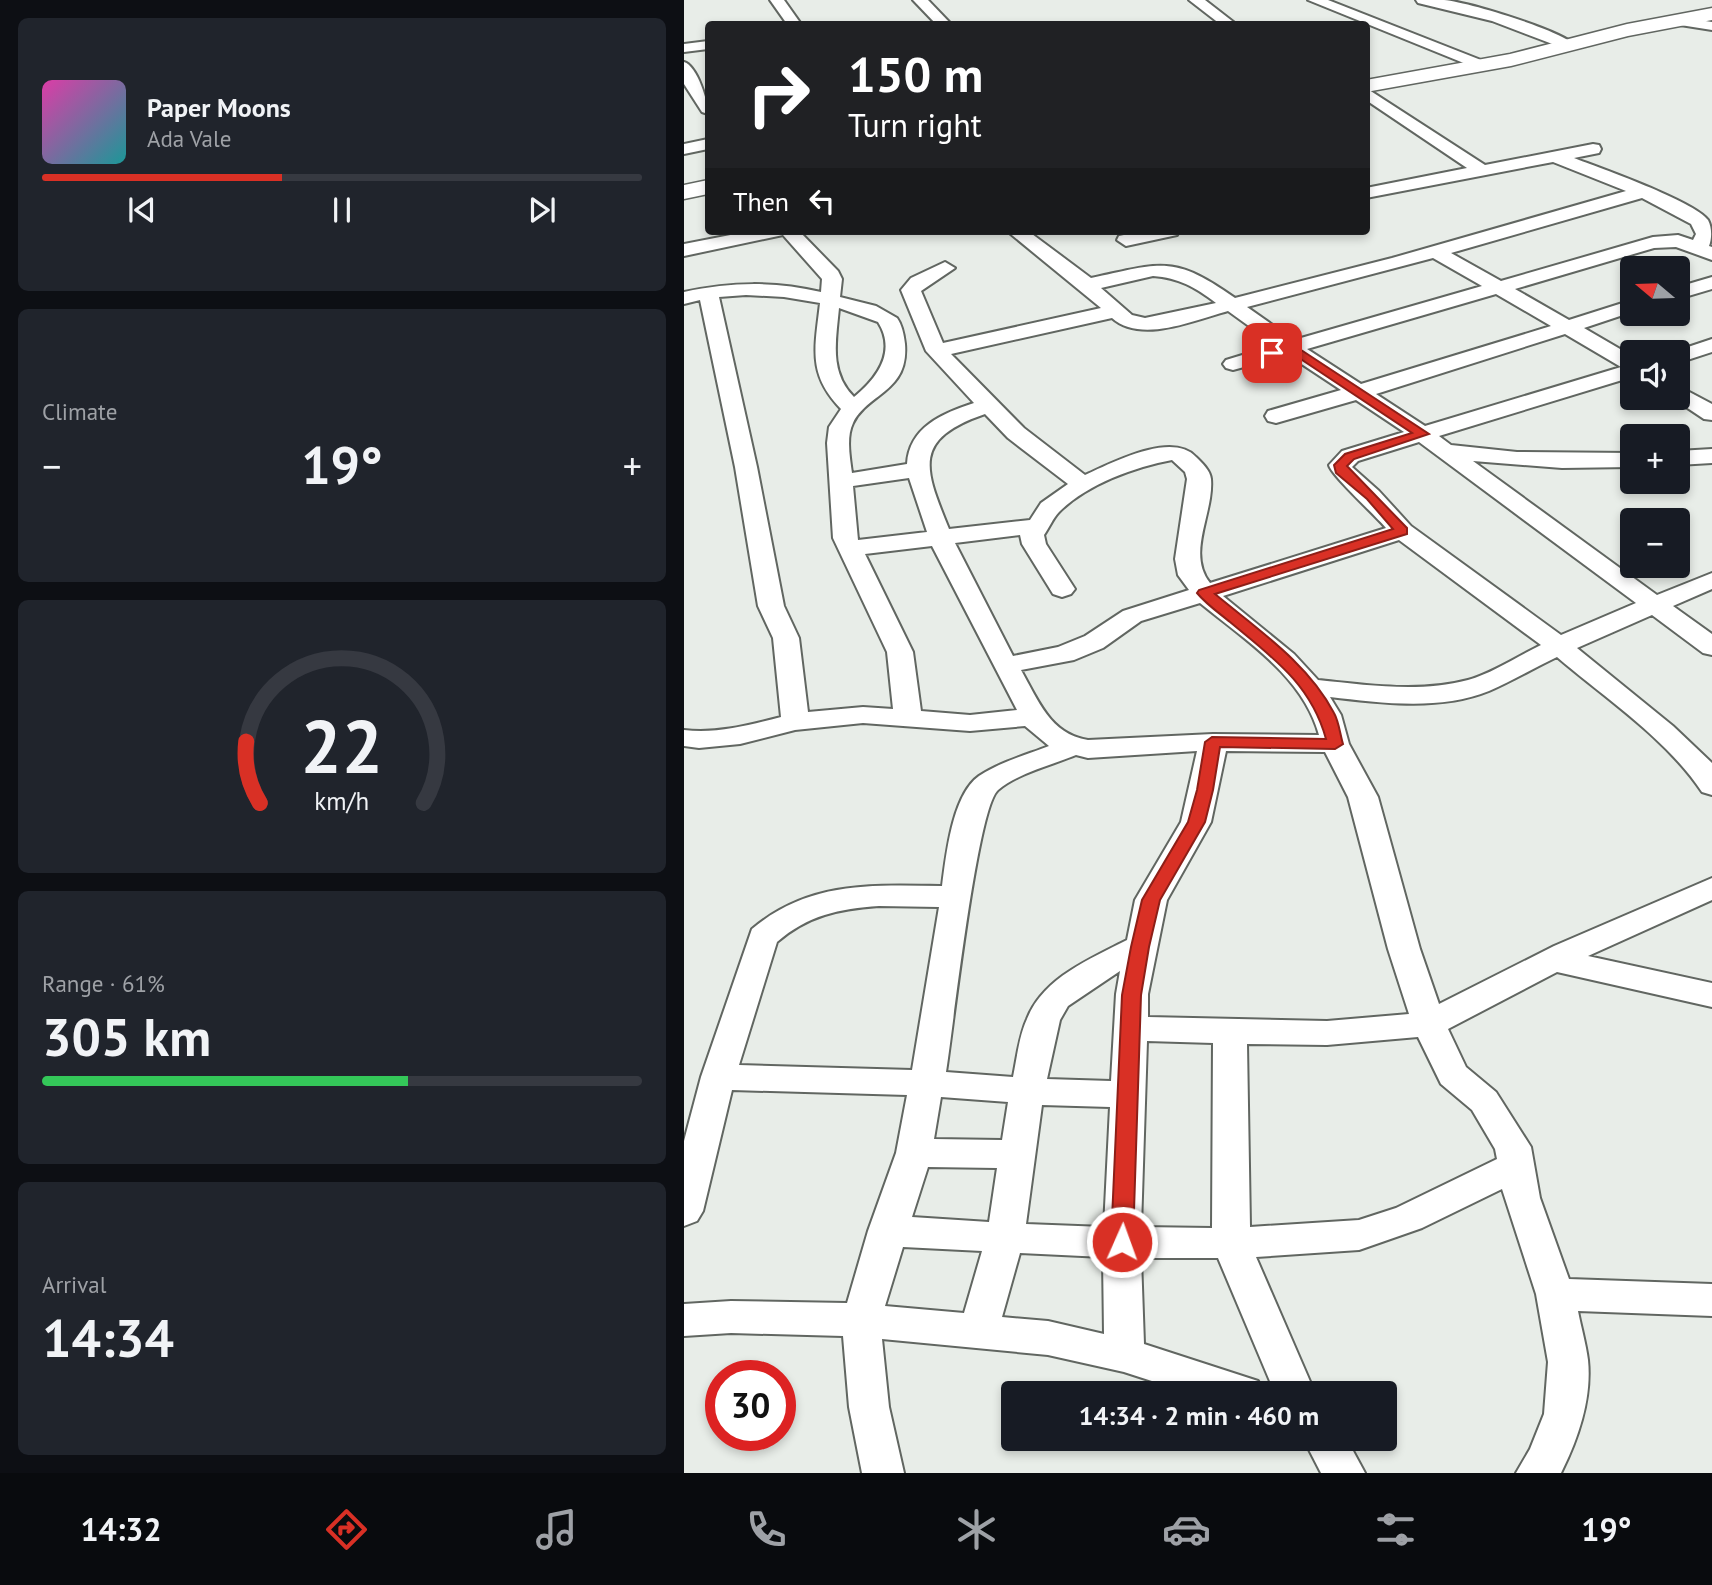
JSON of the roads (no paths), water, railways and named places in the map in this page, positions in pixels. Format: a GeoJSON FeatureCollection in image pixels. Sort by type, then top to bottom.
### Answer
{"type":"FeatureCollection","features":[{"type":"Feature","properties":{"kind":"street"},"geometry":{"type":"LineString","coordinates":[[777,0],[792,21]]}},
{"type":"Feature","properties":{"kind":"street"},"geometry":{"type":"LineString","coordinates":[[920,0],[941,21]]}},
{"type":"Feature","properties":{"kind":"street"},"geometry":{"type":"LineString","coordinates":[[1196,0],[1218,21]]}},
{"type":"Feature","properties":{"kind":"street"},"geometry":{"type":"LineString","coordinates":[[1315,0],[1369,21]]}},
{"type":"Feature","properties":{"kind":"street"},"geometry":{"type":"LineString","coordinates":[[1423,0],[1481,12],[1522,25],[1568,46]]}},
{"type":"Feature","properties":{"kind":"street"},"geometry":{"type":"LineString","coordinates":[[1370,86],[1712,14]]}},
{"type":"Feature","properties":{"kind":"street"},"geometry":{"type":"LineString","coordinates":[[1679,21],[1712,26]]}},
{"type":"Feature","properties":{"kind":"street"},"geometry":{"type":"LineString","coordinates":[[1370,22],[1481,65]]}},
{"type":"Feature","properties":{"kind":"street"},"geometry":{"type":"LineString","coordinates":[[684,48],[705,45]]}},
{"type":"Feature","properties":{"kind":"street"},"geometry":{"type":"LineString","coordinates":[[684,69],[705,105]]}},
{"type":"Feature","properties":{"kind":"street"},"geometry":{"type":"LineString","coordinates":[[1370,89],[1481,170]]}},
{"type":"Feature","properties":{"kind":"street"},"geometry":{"type":"LineString","coordinates":[[684,149],[705,145]]}},
{"type":"Feature","properties":{"kind":"street"},"geometry":{"type":"LineString","coordinates":[[1370,192],[1593,149]]}},
{"type":"Feature","properties":{"kind":"street"},"geometry":{"type":"LineString","coordinates":[[1233,364],[1653,243],[1678,241],[1705,252],[1705,234],[1699,221],[1664,200],[1554,156]]}},
{"type":"Feature","properties":{"kind":"street"},"geometry":{"type":"LineString","coordinates":[[684,192],[705,188]]}},
{"type":"Feature","properties":{"kind":"street"},"geometry":{"type":"LineString","coordinates":[[1021,235],[1087,285],[1125,319],[1145,324],[1436,252],[1642,192]]}},
{"type":"Feature","properties":{"kind":"street"},"geometry":{"type":"LineString","coordinates":[[684,250],[758,235]]}},
{"type":"Feature","properties":{"kind":"street"},"geometry":{"type":"LineString","coordinates":[[793,235],[828,271],[832,279],[824,358],[834,389],[854,409]]}},
{"type":"Feature","properties":{"kind":"street"},"geometry":{"type":"LineString","coordinates":[[1126,240],[1150,235]]}},
{"type":"Feature","properties":{"kind":"street"},"geometry":{"type":"LineString","coordinates":[[1436,252],[1620,357]]}},
{"type":"Feature","properties":{"kind":"street"},"geometry":{"type":"LineString","coordinates":[[945,268],[918,282],[911,290],[936,351],[1016,433],[1083,484]]}},
{"type":"Feature","properties":{"kind":"street"},"geometry":{"type":"LineString","coordinates":[[1087,285],[1153,270],[1167,270],[1197,280],[1292,348],[1445,450],[1712,647]]}},
{"type":"Feature","properties":{"kind":"street"},"geometry":{"type":"LineString","coordinates":[[1690,289],[1712,283]]}},
{"type":"Feature","properties":{"kind":"street"},"geometry":{"type":"LineString","coordinates":[[684,298],[708,292],[769,287],[830,300],[885,317],[890,322],[898,357],[894,368],[840,427],[838,443],[845,538],[900,652],[908,718]]}},
{"type":"Feature","properties":{"kind":"street"},"geometry":{"type":"LineString","coordinates":[[708,292],[746,467],[772,606],[787,638],[795,722]]}},
{"type":"Feature","properties":{"kind":"street"},"geometry":{"type":"LineString","coordinates":[[1276,416],[1441,368],[1620,310]]}},
{"type":"Feature","properties":{"kind":"street"},"geometry":{"type":"LineString","coordinates":[[936,351],[1116,311]]}},
{"type":"Feature","properties":{"kind":"street"},"geometry":{"type":"LineString","coordinates":[[1690,354],[1712,345]]}},
{"type":"Feature","properties":{"kind":"street"},"geometry":{"type":"LineString","coordinates":[[1690,361],[1712,364]]}},
{"type":"Feature","properties":{"kind":"street"},"geometry":{"type":"LineString","coordinates":[[1620,374],[1350,456],[1340,465],[1341,470],[1371,496],[1402,531],[1559,646],[1710,773]]}},
{"type":"Feature","properties":{"kind":"street"},"geometry":{"type":"LineString","coordinates":[[1690,398],[1708,408]]}},
{"type":"Feature","properties":{"kind":"street"},"geometry":{"type":"LineString","coordinates":[[989,405],[952,418],[939,426],[918,451],[916,470],[948,557],[1034,717],[1049,735],[1071,747],[1102,749],[1212,742],[1335,744]]}},
{"type":"Feature","properties":{"kind":"street"},"geometry":{"type":"LineString","coordinates":[[1445,450],[1526,461],[1582,463],[1620,461]]}},
{"type":"Feature","properties":{"kind":"street"},"geometry":{"type":"LineString","coordinates":[[1062,589],[1034,544],[1032,535],[1049,509],[1083,484],[1144,458],[1172,453],[1191,463],[1199,479],[1187,559],[1190,575],[1204,593],[1284,660],[1310,687],[1327,715],[1335,744],[1363,797],[1404,948],[1429,1024],[1453,1075],[1484,1101],[1513,1147],[1522,1198],[1555,1294],[1568,1362],[1564,1414],[1547,1459],[1536,1473]]}},
{"type":"Feature","properties":{"kind":"street"},"geometry":{"type":"LineString","coordinates":[[1690,457],[1712,456]]}},
{"type":"Feature","properties":{"kind":"street"},"geometry":{"type":"LineString","coordinates":[[841,481],[916,470]]}},
{"type":"Feature","properties":{"kind":"street"},"geometry":{"type":"LineString","coordinates":[[850,548],[1036,526]]}},
{"type":"Feature","properties":{"kind":"street"},"geometry":{"type":"LineString","coordinates":[[1006,665],[1065,653],[1094,642],[1132,616],[1402,531]]}},
{"type":"Feature","properties":{"kind":"street"},"geometry":{"type":"LineString","coordinates":[[1310,687],[1397,696],[1442,694],[1478,686],[1559,646],[1712,580]]}},
{"type":"Feature","properties":{"kind":"street"},"geometry":{"type":"LineString","coordinates":[[684,738],[699,740],[740,736],[795,722],[863,715],[970,723],[1034,717]]}},
{"type":"Feature","properties":{"kind":"street"},"geometry":{"type":"LineString","coordinates":[[1124,1355],[1122,1242],[1132,995],[1151,900],[1196,822],[1205,790],[1212,742]]}},
{"type":"Feature","properties":{"kind":"street"},"geometry":{"type":"LineString","coordinates":[[883,1473],[869,1408],[861,1320],[913,1153],[963,846],[974,803],[987,784],[1009,772],[1071,747]]}},
{"type":"Feature","properties":{"kind":"street"},"geometry":{"type":"LineString","coordinates":[[1130,1029],[1327,1033],[1429,1024],[1553,960],[1712,888]]}},
{"type":"Feature","properties":{"kind":"street"},"geometry":{"type":"LineString","coordinates":[[684,1211],[696,1118],[718,1077],[763,937],[778,921],[804,907],[848,897],[956,897]]}},
{"type":"Feature","properties":{"kind":"street"},"geometry":{"type":"LineString","coordinates":[[979,1331],[1005,1238],[1027,1091],[1043,1019],[1056,998],[1099,968],[1140,947]]}},
{"type":"Feature","properties":{"kind":"street"},"geometry":{"type":"LineString","coordinates":[[1553,960],[1712,995]]}},
{"type":"Feature","properties":{"kind":"street"},"geometry":{"type":"LineString","coordinates":[[1230,1031],[1231,1243],[1290,1381]]}},
{"type":"Feature","properties":{"kind":"street"},"geometry":{"type":"LineString","coordinates":[[718,1077],[926,1083],[1027,1091],[1128,1094]]}},
{"type":"Feature","properties":{"kind":"street"},"geometry":{"type":"LineString","coordinates":[[913,1153],[1018,1154]]}},
{"type":"Feature","properties":{"kind":"street"},"geometry":{"type":"LineString","coordinates":[[887,1231],[1005,1238],[1231,1243],[1359,1235],[1409,1218],[1516,1166]]}},
{"type":"Feature","properties":{"kind":"street"},"geometry":{"type":"LineString","coordinates":[[1555,1294],[1712,1300]]}},
{"type":"Feature","properties":{"kind":"street"},"geometry":{"type":"LineString","coordinates":[[684,1320],[731,1317],[861,1320],[1048,1338],[1124,1355],[1206,1381]]}},
{"type":"Feature","properties":{"kind":"street"},"geometry":{"type":"LineString","coordinates":[[1331,1451],[1344,1473]]}}]}
